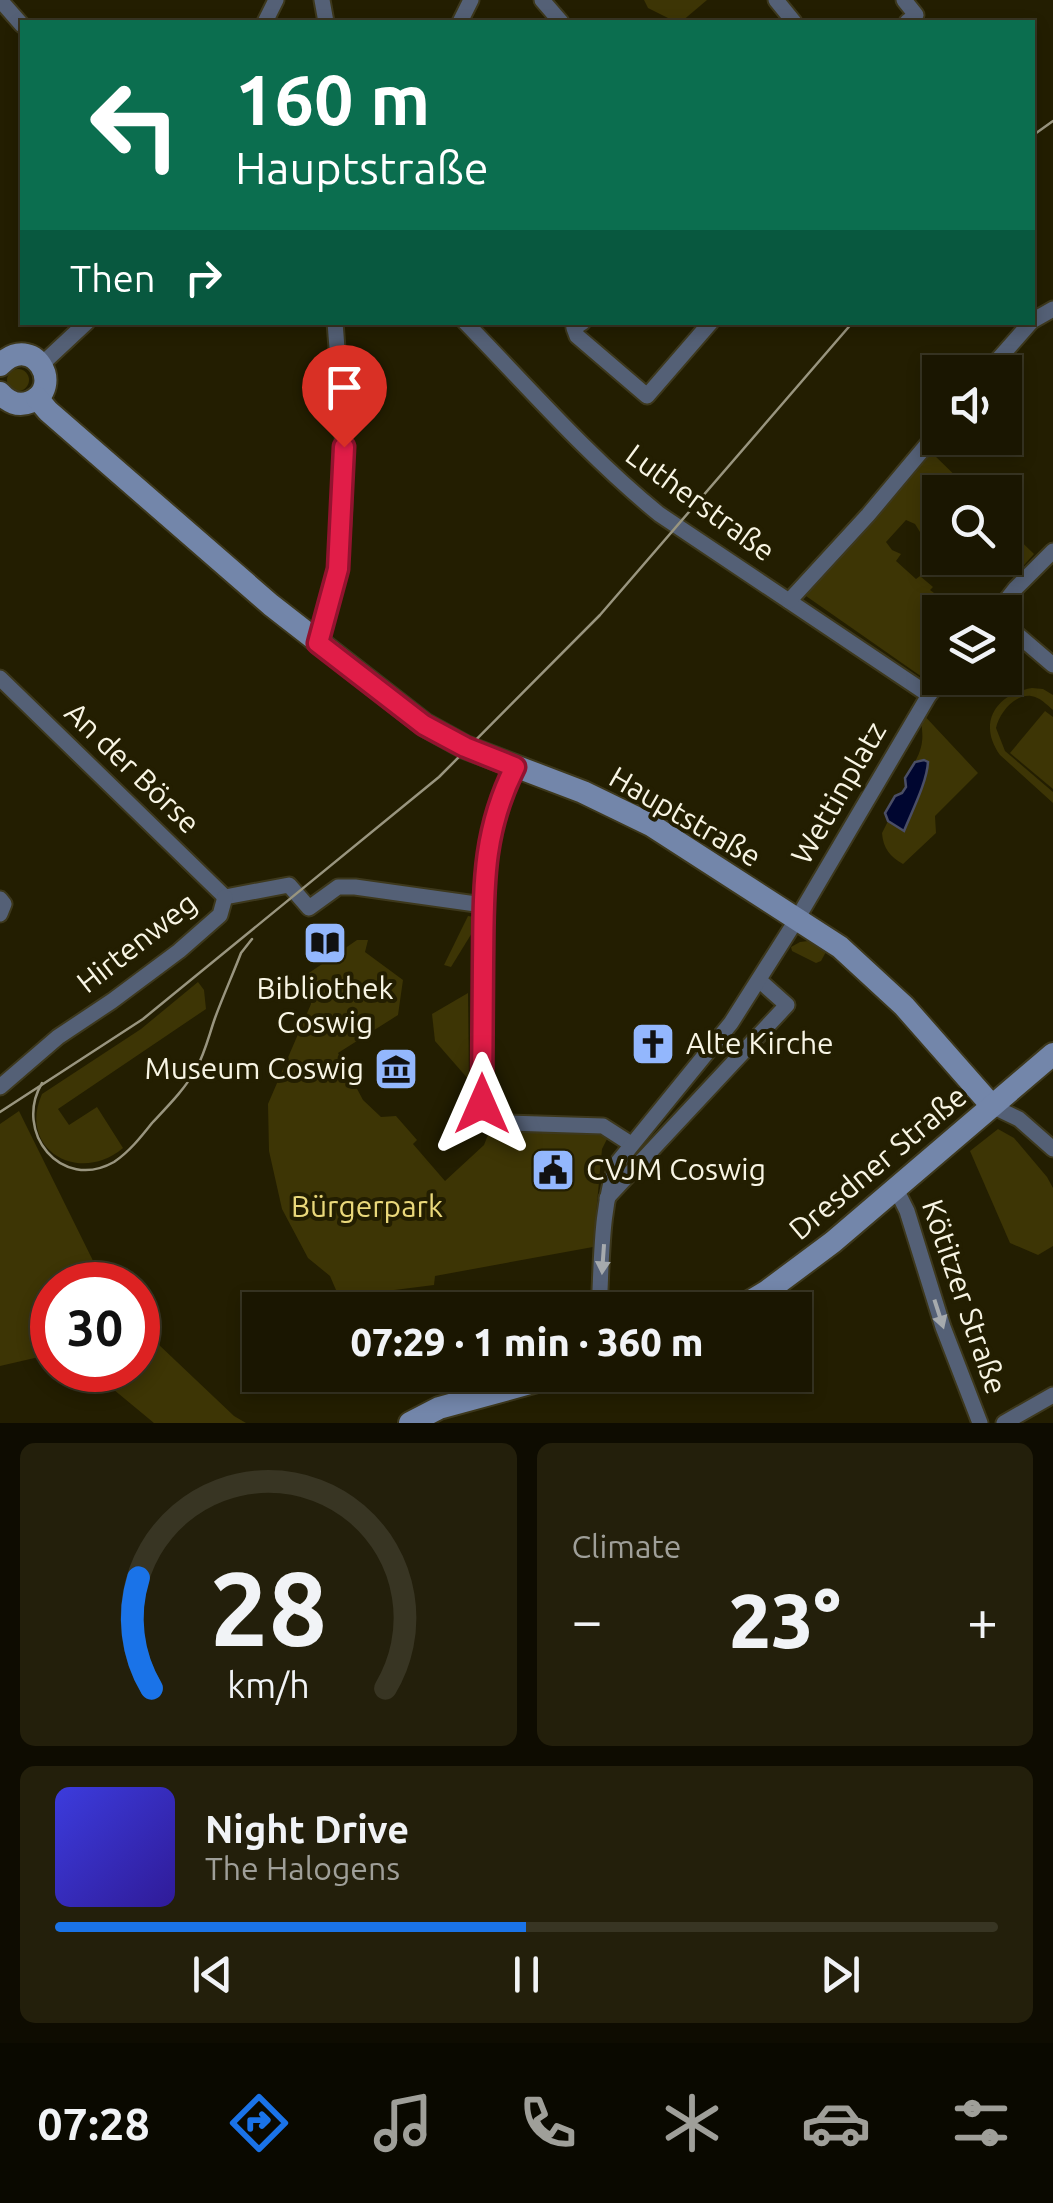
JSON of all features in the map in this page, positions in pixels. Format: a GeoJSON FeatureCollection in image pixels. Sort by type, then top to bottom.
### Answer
{"type":"FeatureCollection","features":[{"type":"Feature","properties":{"kind":"main road"},"geometry":{"type":"LineString","coordinates":[[0,365],[8,357],[30,356],[41,364],[46,378],[37,398],[23,404],[8,401],[0,393]]}},
{"type":"Feature","properties":{"kind":"main road","name":"Hauptstraße"},"geometry":{"type":"LineString","coordinates":[[37,398],[48,412],[318,643],[424,725],[465,747],[593,796],[651,825],[840,947],[904,1006],[992,1106]]}},
{"type":"Feature","properties":{"kind":"main road","name":"Dresdner Straße"},"geometry":{"type":"LineString","coordinates":[[765,1292],[896,1189],[1053,1054]]}},
{"type":"Feature","properties":{"kind":"main road"},"geometry":{"type":"LineString","coordinates":[[410,1423],[439,1408],[497,1392]]}},
{"type":"Feature","properties":{"kind":"street"},"geometry":{"type":"LineString","coordinates":[[0,0],[20,23]]}},
{"type":"Feature","properties":{"kind":"street"},"geometry":{"type":"LineString","coordinates":[[542,0],[558,20]]}},
{"type":"Feature","properties":{"kind":"street"},"geometry":{"type":"LineString","coordinates":[[776,0],[792,20]]}},
{"type":"Feature","properties":{"kind":"street"},"geometry":{"type":"LineString","coordinates":[[904,0],[916,15],[910,20]]}},
{"type":"Feature","properties":{"kind":"street"},"geometry":{"type":"LineString","coordinates":[[41,364],[85,325]]}},
{"type":"Feature","properties":{"kind":"street"},"geometry":{"type":"LineString","coordinates":[[318,643],[338,569],[342,517],[344,447],[335,325]]}},
{"type":"Feature","properties":{"kind":"street","name":"Lutherstraße"},"geometry":{"type":"LineString","coordinates":[[468,325],[569,434],[619,481],[677,527],[922,690]]}},
{"type":"Feature","properties":{"kind":"street"},"geometry":{"type":"LineString","coordinates":[[578,325],[574,328],[577,336],[647,396],[708,325]]}},
{"type":"Feature","properties":{"kind":"street"},"geometry":{"type":"LineString","coordinates":[[1002,355],[1029,325]]}},
{"type":"Feature","properties":{"kind":"street"},"geometry":{"type":"LineString","coordinates":[[789,601],[922,450]]}},
{"type":"Feature","properties":{"kind":"street"},"geometry":{"type":"LineString","coordinates":[[1011,595],[1053,551]]}},
{"type":"Feature","properties":{"kind":"street"},"geometry":{"type":"LineString","coordinates":[[1022,638],[1053,664]]}},
{"type":"Feature","properties":{"kind":"street","name":"An der Börse"},"geometry":{"type":"LineString","coordinates":[[0,678],[226,897]]}},
{"type":"Feature","properties":{"kind":"street","name":"Wettinplatz"},"geometry":{"type":"LineString","coordinates":[[600,1292],[607,1198],[618,1162],[710,1050],[759,980],[929,695]]}},
{"type":"Feature","properties":{"kind":"street"},"geometry":{"type":"LineString","coordinates":[[515,767],[491,826],[486,860],[482,1104],[488,1115],[504,1123],[603,1126],[631,1144]]}},
{"type":"Feature","properties":{"kind":"street","name":"Hirtenweg"},"geometry":{"type":"LineString","coordinates":[[0,1088],[58,1037],[112,1002],[179,950],[220,914],[226,897],[288,885],[309,908],[338,887],[355,887],[483,905]]}},
{"type":"Feature","properties":{"kind":"street"},"geometry":{"type":"LineString","coordinates":[[607,1198],[787,1005],[759,980]]}},
{"type":"Feature","properties":{"kind":"street"},"geometry":{"type":"LineString","coordinates":[[992,1106],[1019,1120],[1053,1149]]}},
{"type":"Feature","properties":{"kind":"street","name":"Kötitzer Straße"},"geometry":{"type":"LineString","coordinates":[[896,1189],[980,1423]]}},
{"type":"Feature","properties":{"kind":"street"},"geometry":{"type":"LineString","coordinates":[[1004,1423],[1053,1395]]}},
{"type":"Feature","properties":{"kind":"green space"},"geometry":{"type":"Polygon","coordinates":[[[644,0],[707,0],[683,20],[672,20],[648,8],[644,0]]]}},
{"type":"Feature","properties":{"kind":"green space"},"geometry":{"type":"Polygon","coordinates":[[[14,369],[22,369],[29,380],[22,391],[14,391],[7,384],[7,376],[14,369]]]}},
{"type":"Feature","properties":{"kind":"green space"},"geometry":{"type":"Polygon","coordinates":[[[928,455],[934,455],[955,475],[922,475],[922,530],[906,520],[886,542],[901,554],[896,561],[916,579],[920,576],[933,587],[932,595],[922,595],[922,677],[806,596],[928,455]]]}},
{"type":"Feature","properties":{"kind":"green space"},"geometry":{"type":"Polygon","coordinates":[[[1022,542],[1034,554],[1022,567],[1022,542]]]}},
{"type":"Feature","properties":{"kind":"green space"},"geometry":{"type":"Polygon","coordinates":[[[1043,689],[1053,695],[1053,710],[1037,698],[1025,696],[1008,706],[996,728],[1005,751],[1053,792],[1053,803],[1000,755],[993,743],[990,732],[994,712],[1009,696],[1022,695],[1022,690],[1043,689]]]}},
{"type":"Feature","properties":{"kind":"green space"},"geometry":{"type":"Polygon","coordinates":[[[920,711],[978,773],[935,816],[936,833],[903,864],[888,851],[882,833],[888,821],[904,830],[925,782],[924,760],[915,762],[922,742],[920,711]]]}},
{"type":"Feature","properties":{"kind":"green space"},"geometry":{"type":"Polygon","coordinates":[[[1045,711],[1053,717],[1053,789],[1010,753],[1045,711]]]}},
{"type":"Feature","properties":{"kind":"green space"},"geometry":{"type":"Polygon","coordinates":[[[468,916],[475,917],[475,928],[451,967],[444,965],[468,916]]]}},
{"type":"Feature","properties":{"kind":"green space","name":"Bürgerpark"},"geometry":{"type":"Polygon","coordinates":[[[357,940],[368,940],[365,952],[403,980],[398,1015],[338,1053],[363,1100],[381,1117],[396,1116],[417,1140],[413,1144],[445,1181],[484,1145],[491,1127],[601,1129],[609,1135],[602,1149],[593,1247],[435,1276],[434,1285],[337,1292],[330,1276],[308,1258],[282,1209],[269,1151],[268,1104],[311,1004],[306,975],[357,940]]]}},
{"type":"Feature","properties":{"kind":"green space"},"geometry":{"type":"Polygon","coordinates":[[[808,941],[827,950],[821,961],[816,963],[792,951],[791,947],[808,941]]]}},
{"type":"Feature","properties":{"kind":"green space"},"geometry":{"type":"Polygon","coordinates":[[[198,982],[204,990],[206,1009],[58,1109],[69,1125],[97,1107],[123,1148],[106,1159],[89,1163],[57,1156],[38,1131],[42,1094],[141,1029],[198,982]]]}},
{"type":"Feature","properties":{"kind":"green space"},"geometry":{"type":"Polygon","coordinates":[[[468,993],[469,1080],[435,1041],[432,1014],[468,993]]]}},
{"type":"Feature","properties":{"kind":"green space"},"geometry":{"type":"Polygon","coordinates":[[[19,1111],[94,1262],[30,1262],[30,1359],[0,1366],[0,1124],[19,1111]]]}},
{"type":"Feature","properties":{"kind":"green space"},"geometry":{"type":"Polygon","coordinates":[[[998,1129],[1014,1138],[1053,1188],[1053,1246],[1038,1255],[1010,1243],[970,1151],[998,1129]]]}},
{"type":"Feature","properties":{"kind":"green space"},"geometry":{"type":"Polygon","coordinates":[[[160,1346],[246,1423],[154,1423],[117,1392],[160,1392],[160,1346]]]}},
{"type":"Feature","properties":{"kind":"water"},"geometry":{"type":"Polygon","coordinates":[[[915,762],[928,762],[925,778],[904,831],[888,821],[885,813],[906,787],[905,778],[915,762]]]}},
{"type":"Feature","properties":{"kind":"tram line"},"geometry":{"type":"LineString","coordinates":[[1035,134],[1053,121]]}},
{"type":"Feature","properties":{"kind":"tram line"},"geometry":{"type":"LineString","coordinates":[[0,1112],[143,1019],[439,777],[600,615],[850,325]]}},
{"type":"Feature","properties":{"kind":"tram line"},"geometry":{"type":"LineString","coordinates":[[42,1083],[34,1120],[47,1152],[76,1169],[95,1169],[114,1162],[192,1076],[241,953],[252,939]]}},
{"type":"Feature","properties":{"kind":"place","name":"Bibliothek Coswig"},"geometry":{"type":"Point","coordinates":[325,943]}},
{"type":"Feature","properties":{"kind":"place","name":"Alte Kirche"},"geometry":{"type":"Point","coordinates":[653,1044]}},
{"type":"Feature","properties":{"kind":"place","name":"Museum Coswig"},"geometry":{"type":"Point","coordinates":[396,1069]}},
{"type":"Feature","properties":{"kind":"place","name":"CVJM Coswig"},"geometry":{"type":"Point","coordinates":[553,1170]}},
{"type":"Feature","properties":{"kind":"route"},"geometry":{"type":"LineString","coordinates":[[344,447],[338,569],[318,643],[424,725],[515,767],[491,826],[486,860],[482,1104]]}}]}
